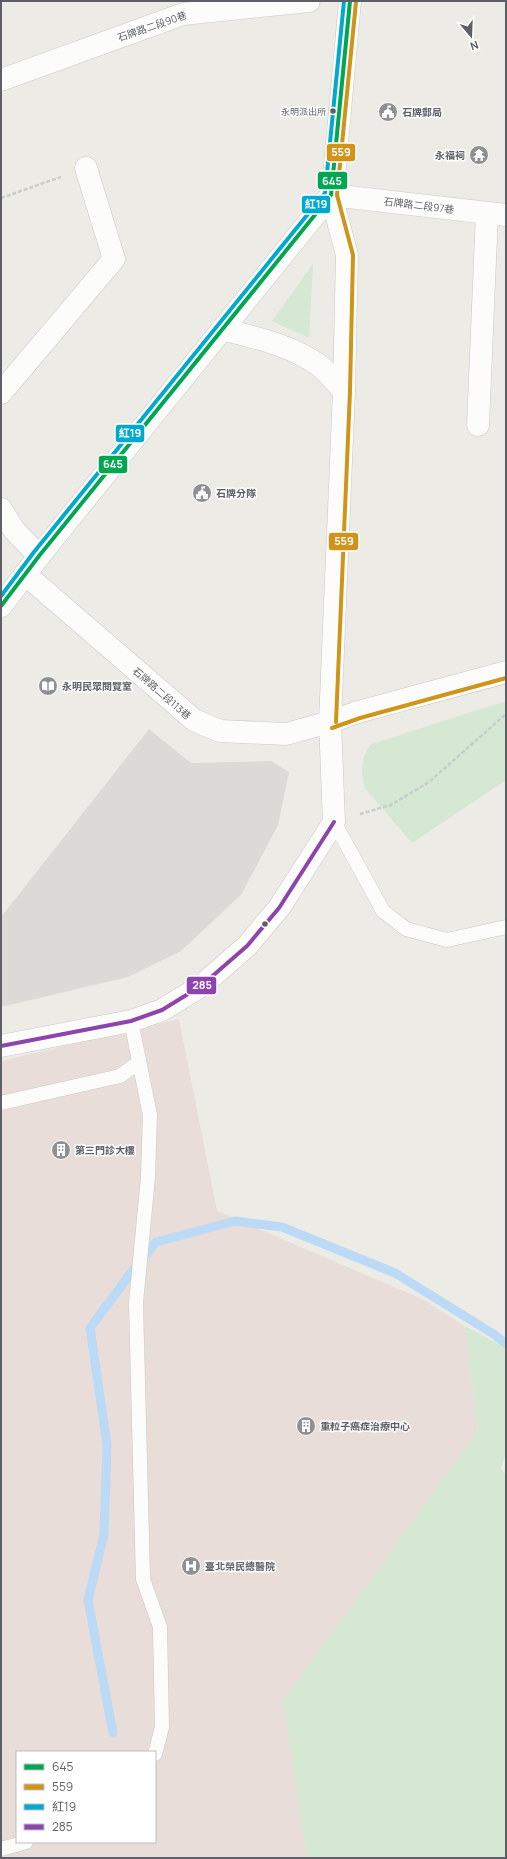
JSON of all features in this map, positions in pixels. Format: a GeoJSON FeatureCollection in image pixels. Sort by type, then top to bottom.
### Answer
{"type":"FeatureCollection","features":[{"type":"Feature","properties":{"kind":"street","name":"石牌路二段90巷"},"geometry":{"type":"LineString","coordinates":[[1,80],[183,14],[309,1]]}},
{"type":"Feature","properties":{"kind":"street"},"geometry":{"type":"LineString","coordinates":[[1,1046],[131,1021],[162,1010],[201,986],[247,946],[279,908],[334,822],[330,722],[344,390],[347,255],[331,195],[342,95],[350,1]]}},
{"type":"Feature","properties":{"kind":"street"},"geometry":{"type":"LineString","coordinates":[[1,393],[114,258],[86,168]]}},
{"type":"Feature","properties":{"kind":"street"},"geometry":{"type":"LineString","coordinates":[[1,606],[39,556],[331,195]]}},
{"type":"Feature","properties":{"kind":"street","name":"石牌路二段97巷"},"geometry":{"type":"LineString","coordinates":[[331,195],[496,214]]}},
{"type":"Feature","properties":{"kind":"street"},"geometry":{"type":"LineString","coordinates":[[478,425],[496,214]]}},
{"type":"Feature","properties":{"kind":"street"},"geometry":{"type":"LineString","coordinates":[[222,329],[264,340],[292,350],[320,367],[344,390]]}},
{"type":"Feature","properties":{"kind":"street"},"geometry":{"type":"LineString","coordinates":[[1,509],[14,530],[39,556]]}},
{"type":"Feature","properties":{"kind":"street","name":"石牌路二段113巷"},"geometry":{"type":"LineString","coordinates":[[25,574],[194,720],[220,731],[286,734],[330,722],[358,712],[506,672]]}},
{"type":"Feature","properties":{"kind":"lane"},"geometry":{"type":"LineString","coordinates":[[334,822],[383,911],[406,929],[447,940],[506,928]]}},
{"type":"Feature","properties":{"kind":"lane"},"geometry":{"type":"LineString","coordinates":[[131,1021],[138,1063],[150,1115],[148,1176],[136,1303],[143,1579],[160,1627],[162,1726],[156,1751]]}},
{"type":"Feature","properties":{"kind":"lane"},"geometry":{"type":"LineString","coordinates":[[1,1103],[120,1076],[138,1063]]}},
{"type":"Feature","properties":{"kind":"lane"},"geometry":{"type":"LineString","coordinates":[[1,1849],[22,1843]]}},
{"type":"Feature","properties":{"kind":"path"},"geometry":{"type":"LineString","coordinates":[[1,198],[86,168]]}},
{"type":"Feature","properties":{"kind":"path"},"geometry":{"type":"LineString","coordinates":[[334,822],[391,805],[430,782],[506,714]]}},
{"type":"Feature","properties":{"kind":"shaded area"},"geometry":{"type":"Polygon","coordinates":[[[149,729],[191,763],[271,761],[289,772],[278,825],[241,895],[181,951],[128,977],[1,1007],[1,917],[149,729]]]}},
{"type":"Feature","properties":{"kind":"shaded area","name":"臺北榮民總醫院"},"geometry":{"type":"Polygon","coordinates":[[[179,1019],[217,1211],[422,1299],[465,1326],[478,1431],[284,1701],[307,1858],[1,1858],[1,1061],[179,1019]]]}},
{"type":"Feature","properties":{"kind":"green space"},"geometry":{"type":"Polygon","coordinates":[[[313,264],[309,338],[272,321],[313,264]]]}},
{"type":"Feature","properties":{"kind":"green space"},"geometry":{"type":"Polygon","coordinates":[[[506,701],[506,780],[412,843],[365,788],[362,776],[362,764],[368,748],[372,744],[506,701]]]}},
{"type":"Feature","properties":{"kind":"green space"},"geometry":{"type":"Polygon","coordinates":[[[465,1326],[506,1348],[506,1453],[501,1469],[506,1475],[506,1858],[307,1858],[283,1701],[478,1431],[465,1326]]]}},
{"type":"Feature","properties":{"kind":"waterway"},"geometry":{"type":"LineString","coordinates":[[113,1733],[88,1600],[104,1534],[107,1445],[90,1328],[156,1242],[235,1221],[282,1227],[395,1273],[495,1335],[506,1344]]}},
{"type":"Feature","properties":{"kind":"transit line","name":"紅19"},"geometry":{"type":"LineString","coordinates":[[1,596],[34,552],[325,193],[344,1]]}},
{"type":"Feature","properties":{"kind":"transit line","name":"645"},"geometry":{"type":"LineString","coordinates":[[1,606],[39,556],[331,195],[350,1]]}},
{"type":"Feature","properties":{"kind":"transit line","name":"559"},"geometry":{"type":"LineString","coordinates":[[336,722],[350,391],[353,255],[337,195],[356,2]]}},
{"type":"Feature","properties":{"kind":"transit line","name":"559"},"geometry":{"type":"LineString","coordinates":[[332,728],[360,718],[506,678]]}},
{"type":"Feature","properties":{"kind":"transit line","name":"285"},"geometry":{"type":"LineString","coordinates":[[1,1046],[131,1021],[162,1010],[201,986],[247,946],[279,908],[334,822]]}},
{"type":"Feature","properties":{"kind":"place","name":"永明派出所"},"geometry":{"type":"Point","coordinates":[333,111]}},
{"type":"Feature","properties":{"kind":"place","name":"石牌郵局"},"geometry":{"type":"Point","coordinates":[388,112]}},
{"type":"Feature","properties":{"kind":"place","name":"永福祠"},"geometry":{"type":"Point","coordinates":[479,155]}},
{"type":"Feature","properties":{"kind":"place","name":"石牌分隊"},"geometry":{"type":"Point","coordinates":[202,493]}},
{"type":"Feature","properties":{"kind":"place","name":"永明民眾閱覽室"},"geometry":{"type":"Point","coordinates":[48,686]}},
{"type":"Feature","properties":{"kind":"place","name":"第三門診大樓"},"geometry":{"type":"Point","coordinates":[61,1150]}},
{"type":"Feature","properties":{"kind":"place","name":"重粒子癌症治療中心"},"geometry":{"type":"Point","coordinates":[306,1426]}},
{"type":"Feature","properties":{"kind":"place","name":"臺北榮民總醫院"},"geometry":{"type":"Point","coordinates":[191,1566]}}]}
